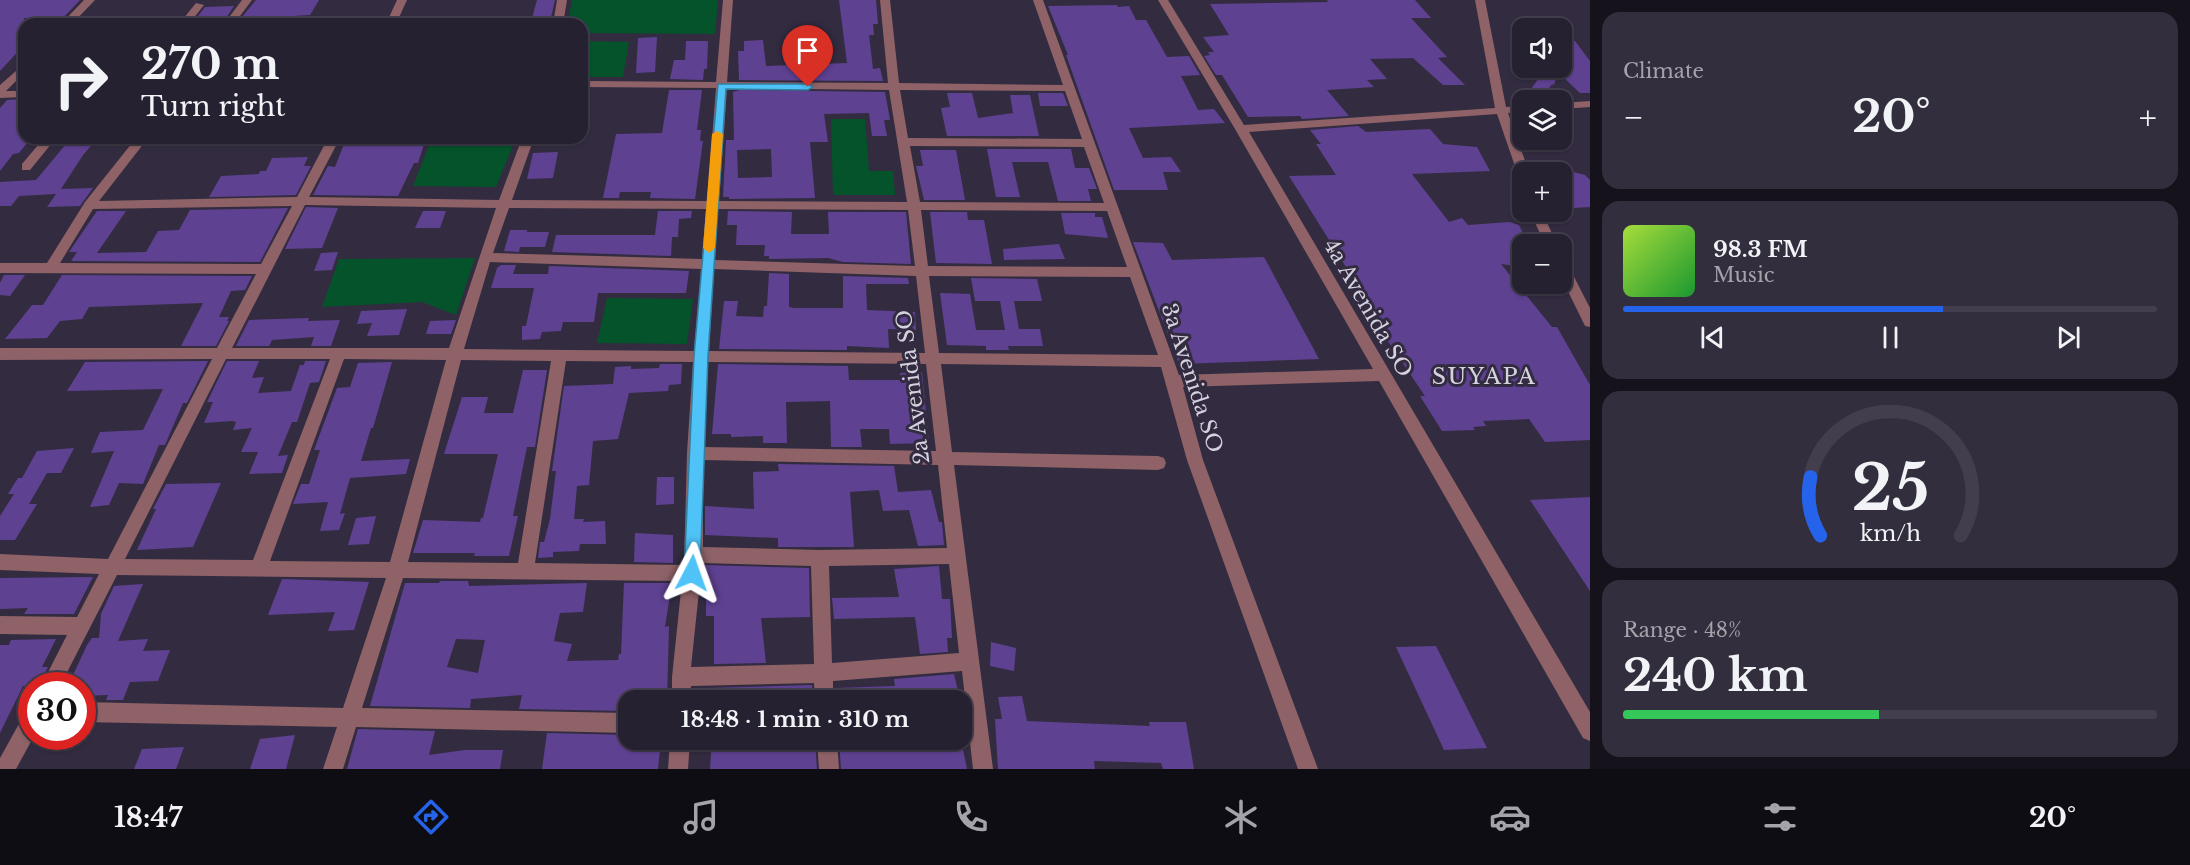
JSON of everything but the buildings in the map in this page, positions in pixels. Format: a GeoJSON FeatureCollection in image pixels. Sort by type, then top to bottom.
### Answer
{"type":"FeatureCollection","features":[{"type":"Feature","properties":{"kind":"street"},"geometry":{"type":"LineString","coordinates":[[72,18],[90,0]]}},
{"type":"Feature","properties":{"kind":"street"},"geometry":{"type":"LineString","coordinates":[[234,18],[247,0]]}},
{"type":"Feature","properties":{"kind":"street"},"geometry":{"type":"LineString","coordinates":[[394,18],[402,0]]}},
{"type":"Feature","properties":{"kind":"street"},"geometry":{"type":"LineString","coordinates":[[559,18],[562,0]]}},
{"type":"Feature","properties":{"kind":"street"},"geometry":{"type":"LineString","coordinates":[[681,690],[693,564],[695,453],[701,356],[728,0]]}},
{"type":"Feature","properties":{"kind":"street","name":"2a Avenida SO"},"geometry":{"type":"LineString","coordinates":[[885,0],[894,88],[914,205],[983,769]]}},
{"type":"Feature","properties":{"kind":"street","name":"3a Avenida SO"},"geometry":{"type":"LineString","coordinates":[[1038,0],[1174,381],[1196,460],[1308,769]]}},
{"type":"Feature","properties":{"kind":"street","name":"4a Avenida SO"},"geometry":{"type":"LineString","coordinates":[[1163,0],[1241,129],[1590,731]]}},
{"type":"Feature","properties":{"kind":"street"},"geometry":{"type":"LineString","coordinates":[[1480,0],[1501,110],[1519,162]]}},
{"type":"Feature","properties":{"kind":"street"},"geometry":{"type":"LineString","coordinates":[[189,18],[199,5]]}},
{"type":"Feature","properties":{"kind":"street"},"geometry":{"type":"LineString","coordinates":[[2,90],[18,73]]}},
{"type":"Feature","properties":{"kind":"street"},"geometry":{"type":"LineString","coordinates":[[588,84],[1069,88]]}},
{"type":"Feature","properties":{"kind":"street"},"geometry":{"type":"LineString","coordinates":[[2,90],[18,86]]}},
{"type":"Feature","properties":{"kind":"street"},"geometry":{"type":"LineString","coordinates":[[2,90],[18,93]]}},
{"type":"Feature","properties":{"kind":"street"},"geometry":{"type":"LineString","coordinates":[[1572,105],[1590,104]]}},
{"type":"Feature","properties":{"kind":"street"},"geometry":{"type":"LineString","coordinates":[[1241,129],[1512,109]]}},
{"type":"Feature","properties":{"kind":"street"},"geometry":{"type":"LineString","coordinates":[[903,142],[1089,143]]}},
{"type":"Feature","properties":{"kind":"street"},"geometry":{"type":"LineString","coordinates":[[26,167],[45,144]]}},
{"type":"Feature","properties":{"kind":"street"},"geometry":{"type":"LineString","coordinates":[[52,266],[89,205],[137,144]]}},
{"type":"Feature","properties":{"kind":"street"},"geometry":{"type":"LineString","coordinates":[[57,672],[264,269],[331,144]]}},
{"type":"Feature","properties":{"kind":"street"},"geometry":{"type":"LineString","coordinates":[[333,769],[351,719],[397,570],[455,354],[485,257],[526,144]]}},
{"type":"Feature","properties":{"kind":"street"},"geometry":{"type":"LineString","coordinates":[[89,205],[301,201],[1112,207]]}},
{"type":"Feature","properties":{"kind":"street"},"geometry":{"type":"LineString","coordinates":[[485,257],[921,271],[1135,272]]}},
{"type":"Feature","properties":{"kind":"street"},"geometry":{"type":"LineString","coordinates":[[0,268],[52,266],[264,269]]}},
{"type":"Feature","properties":{"kind":"street"},"geometry":{"type":"LineString","coordinates":[[1572,286],[1590,322]]}},
{"type":"Feature","properties":{"kind":"street"},"geometry":{"type":"LineString","coordinates":[[258,569],[339,353]]}},
{"type":"Feature","properties":{"kind":"street"},"geometry":{"type":"LineString","coordinates":[[0,354],[339,353],[1167,362]]}},
{"type":"Feature","properties":{"kind":"street"},"geometry":{"type":"LineString","coordinates":[[525,571],[559,356]]}},
{"type":"Feature","properties":{"kind":"street"},"geometry":{"type":"LineString","coordinates":[[1174,381],[1382,375]]}},
{"type":"Feature","properties":{"kind":"street"},"geometry":{"type":"LineString","coordinates":[[695,453],[1158,463]]}},
{"type":"Feature","properties":{"kind":"street"},"geometry":{"type":"LineString","coordinates":[[0,562],[113,567],[525,571],[820,558],[956,556]]}},
{"type":"Feature","properties":{"kind":"street"},"geometry":{"type":"LineString","coordinates":[[820,558],[823,690]]}},
{"type":"Feature","properties":{"kind":"street"},"geometry":{"type":"LineString","coordinates":[[0,625],[82,626]]}},
{"type":"Feature","properties":{"kind":"street"},"geometry":{"type":"LineString","coordinates":[[681,677],[822,673],[970,661]]}},
{"type":"Feature","properties":{"kind":"street"},"geometry":{"type":"LineString","coordinates":[[96,712],[618,723]]}},
{"type":"Feature","properties":{"kind":"street"},"geometry":{"type":"LineString","coordinates":[[6,757],[18,740]]}},
{"type":"Feature","properties":{"kind":"street"},"geometry":{"type":"LineString","coordinates":[[678,769],[679,750]]}},
{"type":"Feature","properties":{"kind":"street"},"geometry":{"type":"LineString","coordinates":[[828,750],[829,769]]}},
{"type":"Feature","properties":{"kind":"green space"},"geometry":{"type":"Polygon","coordinates":[[[572,0],[718,0],[715,34],[588,33],[588,18],[569,18],[572,0]]]}},
{"type":"Feature","properties":{"kind":"green space"},"geometry":{"type":"Polygon","coordinates":[[[588,41],[629,42],[623,77],[588,77],[588,41]]]}},
{"type":"Feature","properties":{"kind":"green space"},"geometry":{"type":"Polygon","coordinates":[[[831,119],[865,119],[869,171],[893,171],[895,195],[833,195],[831,119]]]}},
{"type":"Feature","properties":{"kind":"green space"},"geometry":{"type":"Polygon","coordinates":[[[430,144],[514,144],[496,187],[413,186],[430,144]]]}},
{"type":"Feature","properties":{"kind":"green space"},"geometry":{"type":"Polygon","coordinates":[[[475,258],[456,315],[422,302],[322,307],[339,259],[475,258]]]}},
{"type":"Feature","properties":{"kind":"green space"},"geometry":{"type":"Polygon","coordinates":[[[607,298],[693,299],[687,344],[597,343],[607,298]]]}},
{"type":"Feature","properties":{"kind":"slow traffic"},"geometry":{"type":"LineString","coordinates":[[709,248],[717,134]]}},
{"type":"Feature","properties":{"kind":"district","name":"SUYAPA"},"geometry":{"type":"Point","coordinates":[1484,376]}},
{"type":"Feature","properties":{"kind":"route"},"geometry":{"type":"LineString","coordinates":[[692,573],[695,453],[721,86],[808,87]]}}]}
